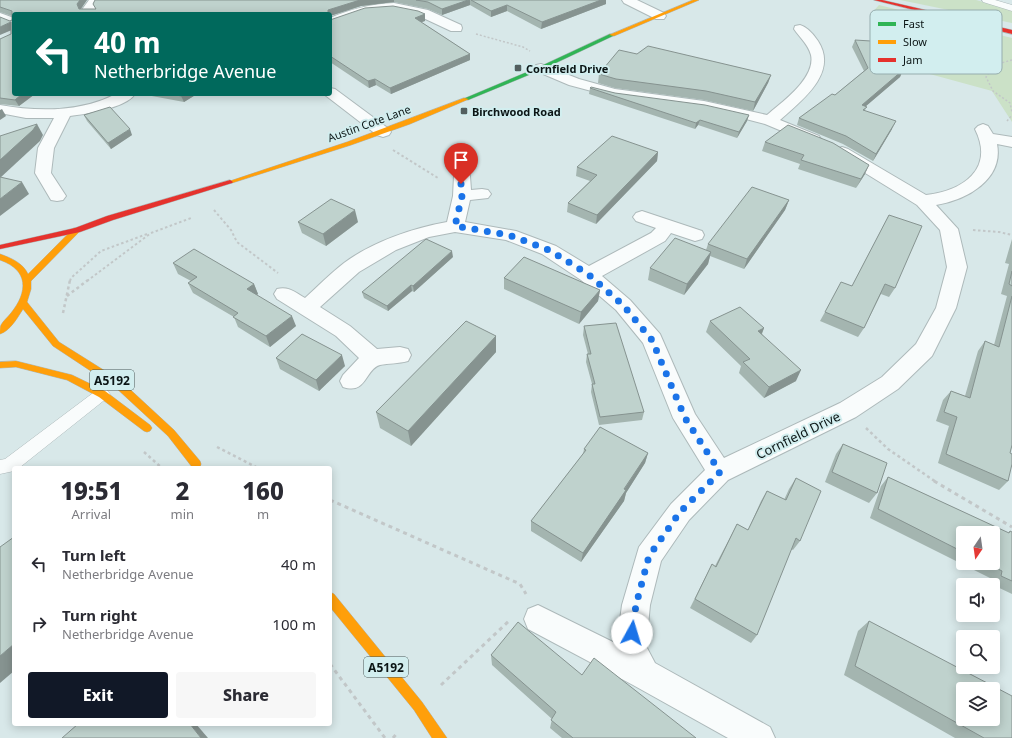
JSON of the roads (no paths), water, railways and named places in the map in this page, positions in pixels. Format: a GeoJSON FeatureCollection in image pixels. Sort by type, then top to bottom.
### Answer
{"type":"FeatureCollection","features":[{"type":"Feature","properties":{"kind":"main road","name":"Austin Cote Lane"},"geometry":{"type":"LineString","coordinates":[[0,247],[77,230],[110,218],[269,171],[383,132],[447,107],[697,0]]}},
{"type":"Feature","properties":{"kind":"main road"},"geometry":{"type":"LineString","coordinates":[[876,0],[918,10]]}},
{"type":"Feature","properties":{"kind":"main road"},"geometry":{"type":"LineString","coordinates":[[1002,30],[1012,32]]}},
{"type":"Feature","properties":{"kind":"main road","name":"Austin Cote Lane"},"geometry":{"type":"LineString","coordinates":[[28,279],[77,230]]}},
{"type":"Feature","properties":{"kind":"main road"},"geometry":{"type":"LineString","coordinates":[[0,257],[9,260],[21,268],[28,279],[28,290],[24,304],[10,323],[0,331]]}},
{"type":"Feature","properties":{"kind":"main road","name":"A5192"},"geometry":{"type":"LineString","coordinates":[[24,304],[56,344],[118,384],[171,433],[198,466]]}},
{"type":"Feature","properties":{"kind":"main road","name":"A5192"},"geometry":{"type":"LineString","coordinates":[[0,365],[16,364],[69,378],[102,394],[152,431]]}},
{"type":"Feature","properties":{"kind":"main road","name":"A5192"},"geometry":{"type":"LineString","coordinates":[[165,441],[198,466]]}},
{"type":"Feature","properties":{"kind":"main road","name":"A5192"},"geometry":{"type":"LineString","coordinates":[[332,600],[418,706],[440,738]]}},
{"type":"Feature","properties":{"kind":"street"},"geometry":{"type":"LineString","coordinates":[[89,12],[95,0]]}},
{"type":"Feature","properties":{"kind":"street"},"geometry":{"type":"LineString","coordinates":[[332,21],[360,6],[381,0],[405,4],[430,13],[456,28]]}},
{"type":"Feature","properties":{"kind":"street"},"geometry":{"type":"LineString","coordinates":[[628,0],[660,16]]}},
{"type":"Feature","properties":{"kind":"street"},"geometry":{"type":"LineString","coordinates":[[0,17],[12,21]]}},
{"type":"Feature","properties":{"kind":"street"},"geometry":{"type":"LineString","coordinates":[[770,121],[809,83],[818,70],[819,58],[816,46],[809,34]]}},
{"type":"Feature","properties":{"kind":"street"},"geometry":{"type":"LineString","coordinates":[[545,65],[574,82],[614,93],[704,105],[770,121],[836,148],[923,201],[949,197],[970,186],[987,170],[992,151],[986,133],[1012,142]]}},
{"type":"Feature","properties":{"kind":"street"},"geometry":{"type":"LineString","coordinates":[[332,94],[383,132]]}},
{"type":"Feature","properties":{"kind":"street"},"geometry":{"type":"LineString","coordinates":[[0,109],[15,112],[65,112],[108,104],[124,96]]}},
{"type":"Feature","properties":{"kind":"street"},"geometry":{"type":"LineString","coordinates":[[57,196],[43,173],[46,148],[65,112]]}},
{"type":"Feature","properties":{"kind":"street"},"geometry":{"type":"LineString","coordinates":[[455,226],[462,186],[482,194]]}},
{"type":"Feature","properties":{"kind":"street","name":"Cornfield Drive"},"geometry":{"type":"LineString","coordinates":[[644,674],[631,647],[636,605],[649,556],[680,512],[720,472],[848,410],[890,383],[924,350],[946,308],[957,267],[949,229],[923,201]]}},
{"type":"Feature","properties":{"kind":"street"},"geometry":{"type":"LineString","coordinates":[[642,217],[667,227],[695,235]]}},
{"type":"Feature","properties":{"kind":"street"},"geometry":{"type":"LineString","coordinates":[[307,307],[352,267],[389,246],[425,232],[455,226],[509,235],[549,250],[588,274],[623,305],[652,340],[685,418],[720,472]]}},
{"type":"Feature","properties":{"kind":"street"},"geometry":{"type":"LineString","coordinates":[[588,274],[658,236],[667,227]]}},
{"type":"Feature","properties":{"kind":"street"},"geometry":{"type":"LineString","coordinates":[[284,294],[307,307],[343,331],[372,358]]}},
{"type":"Feature","properties":{"kind":"street"},"geometry":{"type":"LineString","coordinates":[[351,381],[372,358],[400,355]]}},
{"type":"Feature","properties":{"kind":"street"},"geometry":{"type":"LineString","coordinates":[[538,619],[644,674],[759,738]]}},
{"type":"Feature","properties":{"kind":"lane"},"geometry":{"type":"LineString","coordinates":[[986,0],[1012,8]]}},
{"type":"Feature","properties":{"kind":"lane"},"geometry":{"type":"LineString","coordinates":[[0,467],[9,466],[102,394]]}},
{"type":"Feature","properties":{"kind":"place","name":"Cornfield Drive"},"geometry":{"type":"Point","coordinates":[518,68]}},
{"type":"Feature","properties":{"kind":"place","name":"Birchwood Road"},"geometry":{"type":"Point","coordinates":[464,111]}}]}
